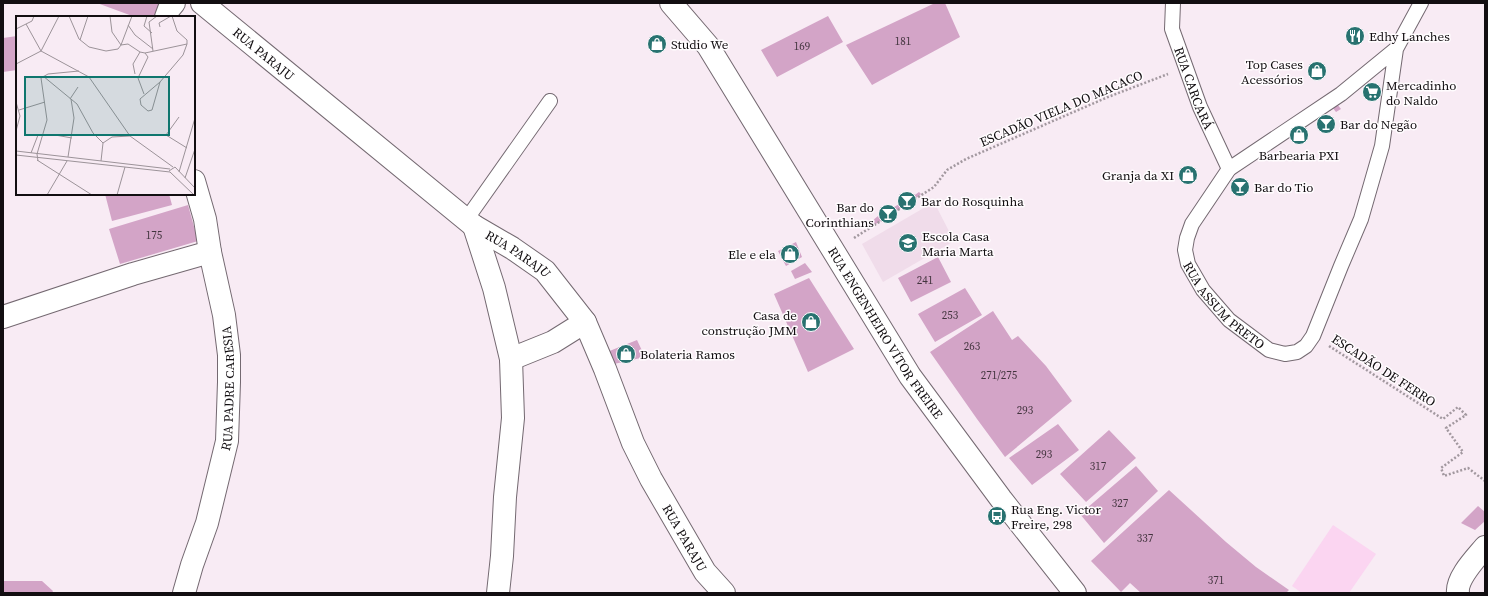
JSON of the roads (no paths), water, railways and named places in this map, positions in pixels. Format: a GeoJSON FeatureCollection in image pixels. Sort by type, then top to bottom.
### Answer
{"type":"FeatureCollection","features":[{"type":"Feature","properties":{"kind":"street"},"geometry":{"type":"LineString","coordinates":[[166,16],[169,9],[174,3]]}},
{"type":"Feature","properties":{"kind":"street","name":"RUA PARAJU"},"geometry":{"type":"LineString","coordinates":[[202,3],[470,223],[512,248],[545,271],[585,322],[605,369],[633,443],[651,479],[705,572],[724,593]]}},
{"type":"Feature","properties":{"kind":"street","name":"RUA ENGENHEIRO VÍTOR FREIRE"},"geometry":{"type":"LineString","coordinates":[[671,3],[708,46],[910,376],[1001,499],[1074,593]]}},
{"type":"Feature","properties":{"kind":"street","name":"RUA PADRE CARESIA"},"geometry":{"type":"LineString","coordinates":[[184,593],[207,523],[227,441],[229,355],[224,315],[210,252],[205,218],[195,184]]}},
{"type":"Feature","properties":{"kind":"street"},"geometry":{"type":"LineString","coordinates":[[470,223],[494,288],[511,359],[513,418],[505,497],[502,556],[498,593]]}},
{"type":"Feature","properties":{"kind":"street"},"geometry":{"type":"LineString","coordinates":[[3,317],[133,274],[210,252]]}},
{"type":"Feature","properties":{"kind":"street"},"geometry":{"type":"LineString","coordinates":[[511,359],[553,342],[585,322]]}},
{"type":"Feature","properties":{"kind":"street"},"geometry":{"type":"LineString","coordinates":[[1458,591],[1460,579],[1485,547]]}},
{"type":"Feature","properties":{"kind":"lane","name":"RUA CARCARÁ"},"geometry":{"type":"LineString","coordinates":[[1173,3],[1172,29],[1200,107],[1229,169]]}},
{"type":"Feature","properties":{"kind":"lane","name":"RUA ASSUM PRETO"},"geometry":{"type":"LineString","coordinates":[[1396,48],[1341,94],[1229,169],[1192,224],[1185,250],[1188,264],[1203,290],[1229,320],[1269,350],[1285,354],[1297,352],[1306,346],[1313,336],[1361,219],[1378,161],[1382,146],[1396,48],[1421,3]]}},
{"type":"Feature","properties":{"kind":"lane"},"geometry":{"type":"LineString","coordinates":[[470,223],[550,100]]}},
{"type":"Feature","properties":{"kind":"place","name":"Edhy Lanches"},"geometry":{"type":"Point","coordinates":[1355,36]}},
{"type":"Feature","properties":{"kind":"place","name":"Studio We"},"geometry":{"type":"Point","coordinates":[657,44]}},
{"type":"Feature","properties":{"kind":"place","name":"Top Cases Acessórios"},"geometry":{"type":"Point","coordinates":[1317,71]}},
{"type":"Feature","properties":{"kind":"place","name":"Mercadinho do Naldo"},"geometry":{"type":"Point","coordinates":[1372,92]}},
{"type":"Feature","properties":{"kind":"place","name":"Bar do Negão"},"geometry":{"type":"Point","coordinates":[1326,124]}},
{"type":"Feature","properties":{"kind":"place","name":"Barbearia PXI"},"geometry":{"type":"Point","coordinates":[1299,135]}},
{"type":"Feature","properties":{"kind":"place","name":"Granja da XI"},"geometry":{"type":"Point","coordinates":[1188,175]}},
{"type":"Feature","properties":{"kind":"place","name":"Bar do Tio"},"geometry":{"type":"Point","coordinates":[1240,187]}},
{"type":"Feature","properties":{"kind":"place","name":"Bar do Rosquinha"},"geometry":{"type":"Point","coordinates":[907,201]}},
{"type":"Feature","properties":{"kind":"place","name":"Bar do Corinthians"},"geometry":{"type":"Point","coordinates":[888,214]}},
{"type":"Feature","properties":{"kind":"place","name":"Escola Casa Maria Marta"},"geometry":{"type":"Point","coordinates":[908,243]}},
{"type":"Feature","properties":{"kind":"place","name":"Ele e ela"},"geometry":{"type":"Point","coordinates":[790,254]}},
{"type":"Feature","properties":{"kind":"place","name":"Casa de construção JMM"},"geometry":{"type":"Point","coordinates":[811,322]}},
{"type":"Feature","properties":{"kind":"place","name":"Bolateria Ramos"},"geometry":{"type":"Point","coordinates":[626,354]}},
{"type":"Feature","properties":{"kind":"place","name":"Rua Eng. Victor Freire, 298"},"geometry":{"type":"Point","coordinates":[997,516]}}]}
